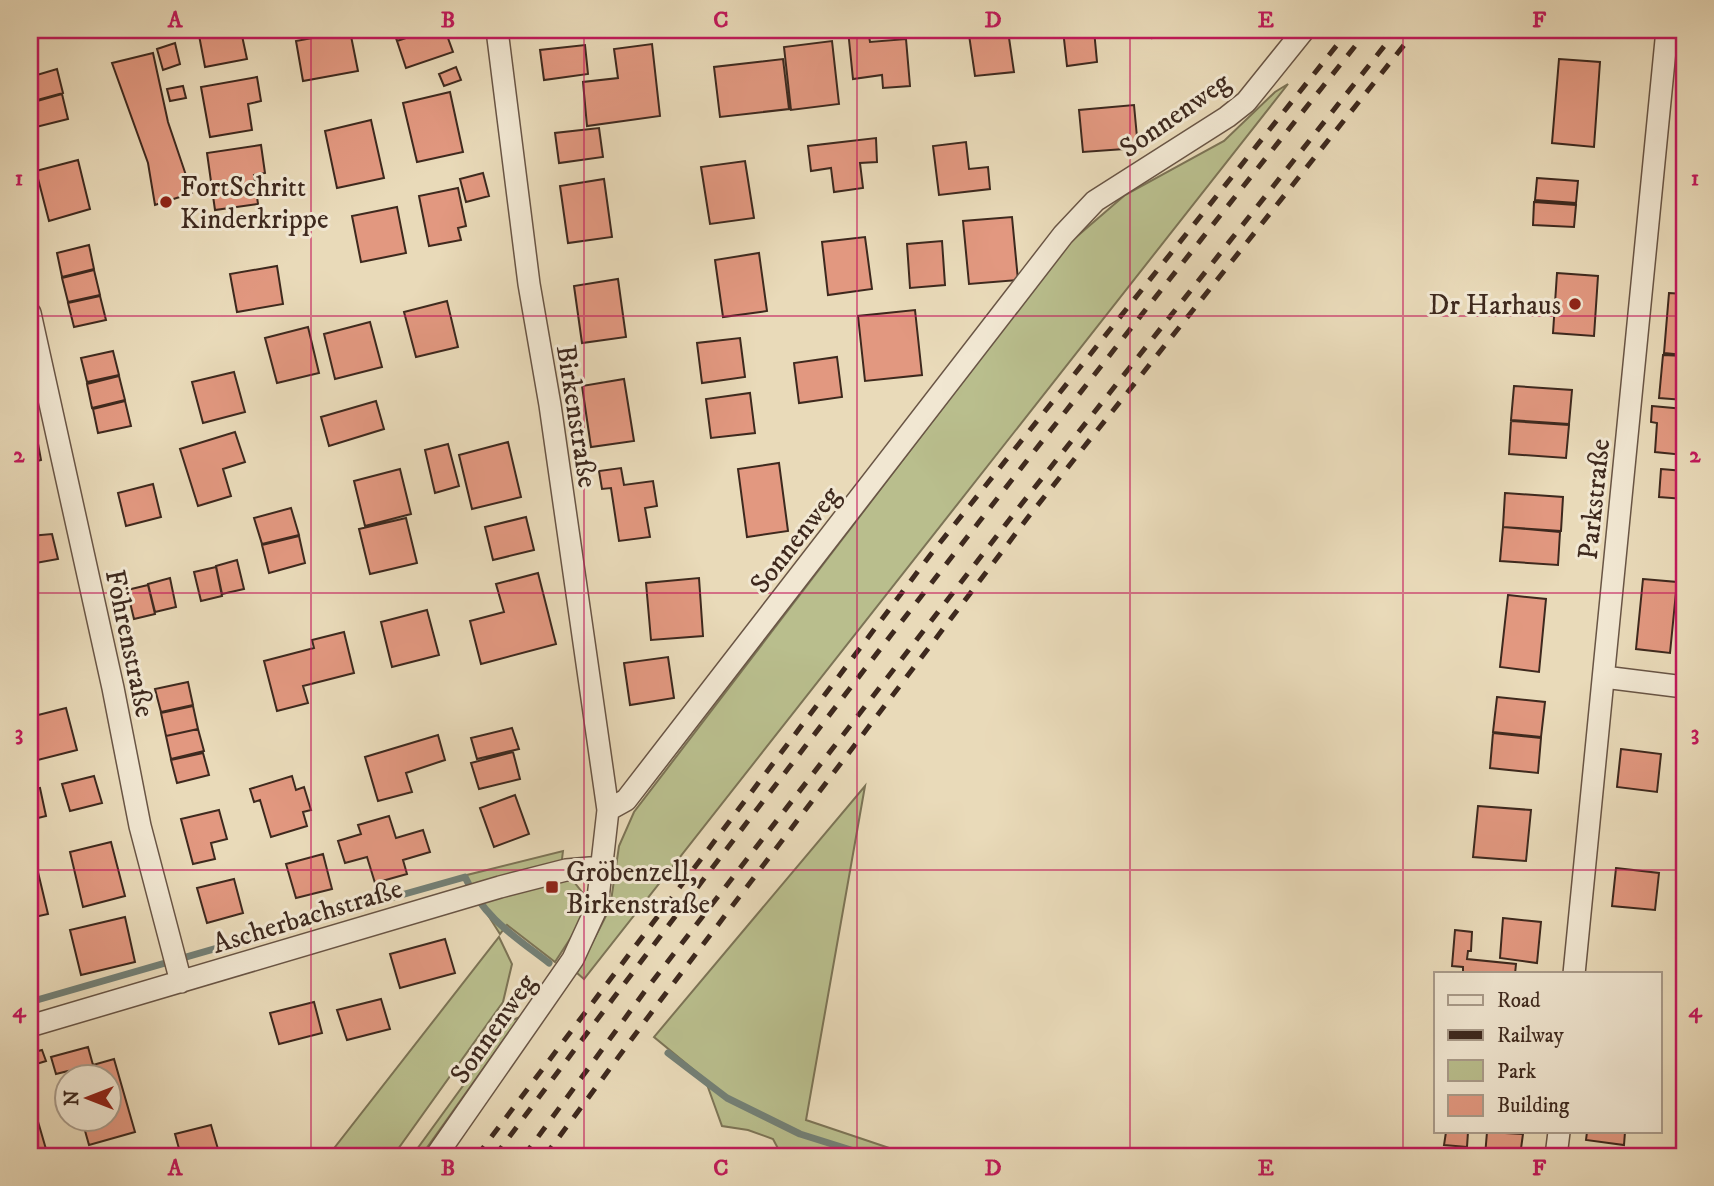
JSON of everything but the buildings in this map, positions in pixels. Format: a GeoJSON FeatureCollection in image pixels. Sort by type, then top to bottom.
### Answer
{"type":"FeatureCollection","features":[{"type":"Feature","properties":{"kind":"street","name":"Birkenstraße"},"geometry":{"type":"LineString","coordinates":[[497,30],[528,277],[550,405],[608,810]]}},
{"type":"Feature","properties":{"kind":"street","name":"Sonnenweg"},"geometry":{"type":"LineString","coordinates":[[436,1156],[573,959],[597,907],[608,810],[626,800],[1063,235],[1095,201],[1227,117],[1246,102],[1304,30]]}},
{"type":"Feature","properties":{"kind":"street","name":"Parkstraße"},"geometry":{"type":"LineString","coordinates":[[1574,972],[1667,30]]}},
{"type":"Feature","properties":{"kind":"street","name":"Föhrenstraße"},"geometry":{"type":"LineString","coordinates":[[30,313],[113,688],[140,826],[180,977]]}},
{"type":"Feature","properties":{"kind":"street"},"geometry":{"type":"LineString","coordinates":[[1604,677],[1684,687]]}},
{"type":"Feature","properties":{"kind":"street","name":"Ascherbachstraße"},"geometry":{"type":"LineString","coordinates":[[30,1026],[180,977],[499,887],[566,870],[602,867]]}},
{"type":"Feature","properties":{"kind":"street"},"geometry":{"type":"LineString","coordinates":[[1556,1156],[1559,1134]]}},
{"type":"Feature","properties":{"kind":"green space"},"geometry":{"type":"Polygon","coordinates":[[[1288,84],[584,979],[577,973],[610,908],[619,846],[634,812],[1067,245],[1125,195],[1224,141],[1275,92],[1288,84]]]}},
{"type":"Feature","properties":{"kind":"green space"},"geometry":{"type":"Polygon","coordinates":[[[865,786],[806,1120],[913,1156],[782,1156],[773,1139],[748,1130],[722,1126],[705,1079],[654,1037],[865,786]]]}},
{"type":"Feature","properties":{"kind":"green space"},"geometry":{"type":"Polygon","coordinates":[[[563,851],[560,875],[574,882],[586,897],[581,922],[555,962],[507,925],[500,934],[463,876],[563,851]]]}},
{"type":"Feature","properties":{"kind":"green space"},"geometry":{"type":"Polygon","coordinates":[[[499,937],[512,964],[503,1002],[393,1156],[328,1156],[499,937]]]}},
{"type":"Feature","properties":{"kind":"green space"},"geometry":{"type":"Polygon","coordinates":[[[520,1017],[421,1156],[412,1156],[510,1021],[520,1017]]]}},
{"type":"Feature","properties":{"kind":"waterway"},"geometry":{"type":"LineString","coordinates":[[309,921],[465,877],[491,915],[549,963]]}},
{"type":"Feature","properties":{"kind":"waterway"},"geometry":{"type":"LineString","coordinates":[[30,1002],[276,931]]}},
{"type":"Feature","properties":{"kind":"waterway"},"geometry":{"type":"LineString","coordinates":[[668,1053],[727,1098],[800,1134],[870,1156]]}},
{"type":"Feature","properties":{"kind":"railway"},"geometry":{"type":"LineString","coordinates":[[477,1156],[931,554],[1349,30]]}},
{"type":"Feature","properties":{"kind":"railway"},"geometry":{"type":"LineString","coordinates":[[495,1156],[927,589],[1368,30]]}},
{"type":"Feature","properties":{"kind":"railway"},"geometry":{"type":"LineString","coordinates":[[524,1156],[645,991],[1020,506],[1397,30]]}},
{"type":"Feature","properties":{"kind":"railway"},"geometry":{"type":"LineString","coordinates":[[545,1156],[1029,516],[1416,30]]}},
{"type":"Feature","properties":{"kind":"place","name":"FortSchritt Kinderkrippe"},"geometry":{"type":"Point","coordinates":[166,202]}},
{"type":"Feature","properties":{"kind":"place","name":"Dr Harhaus"},"geometry":{"type":"Point","coordinates":[1575,304]}},
{"type":"Feature","properties":{"kind":"place","name":"Gröbenzell, Birkenstraße"},"geometry":{"type":"Point","coordinates":[552,887]}}]}
